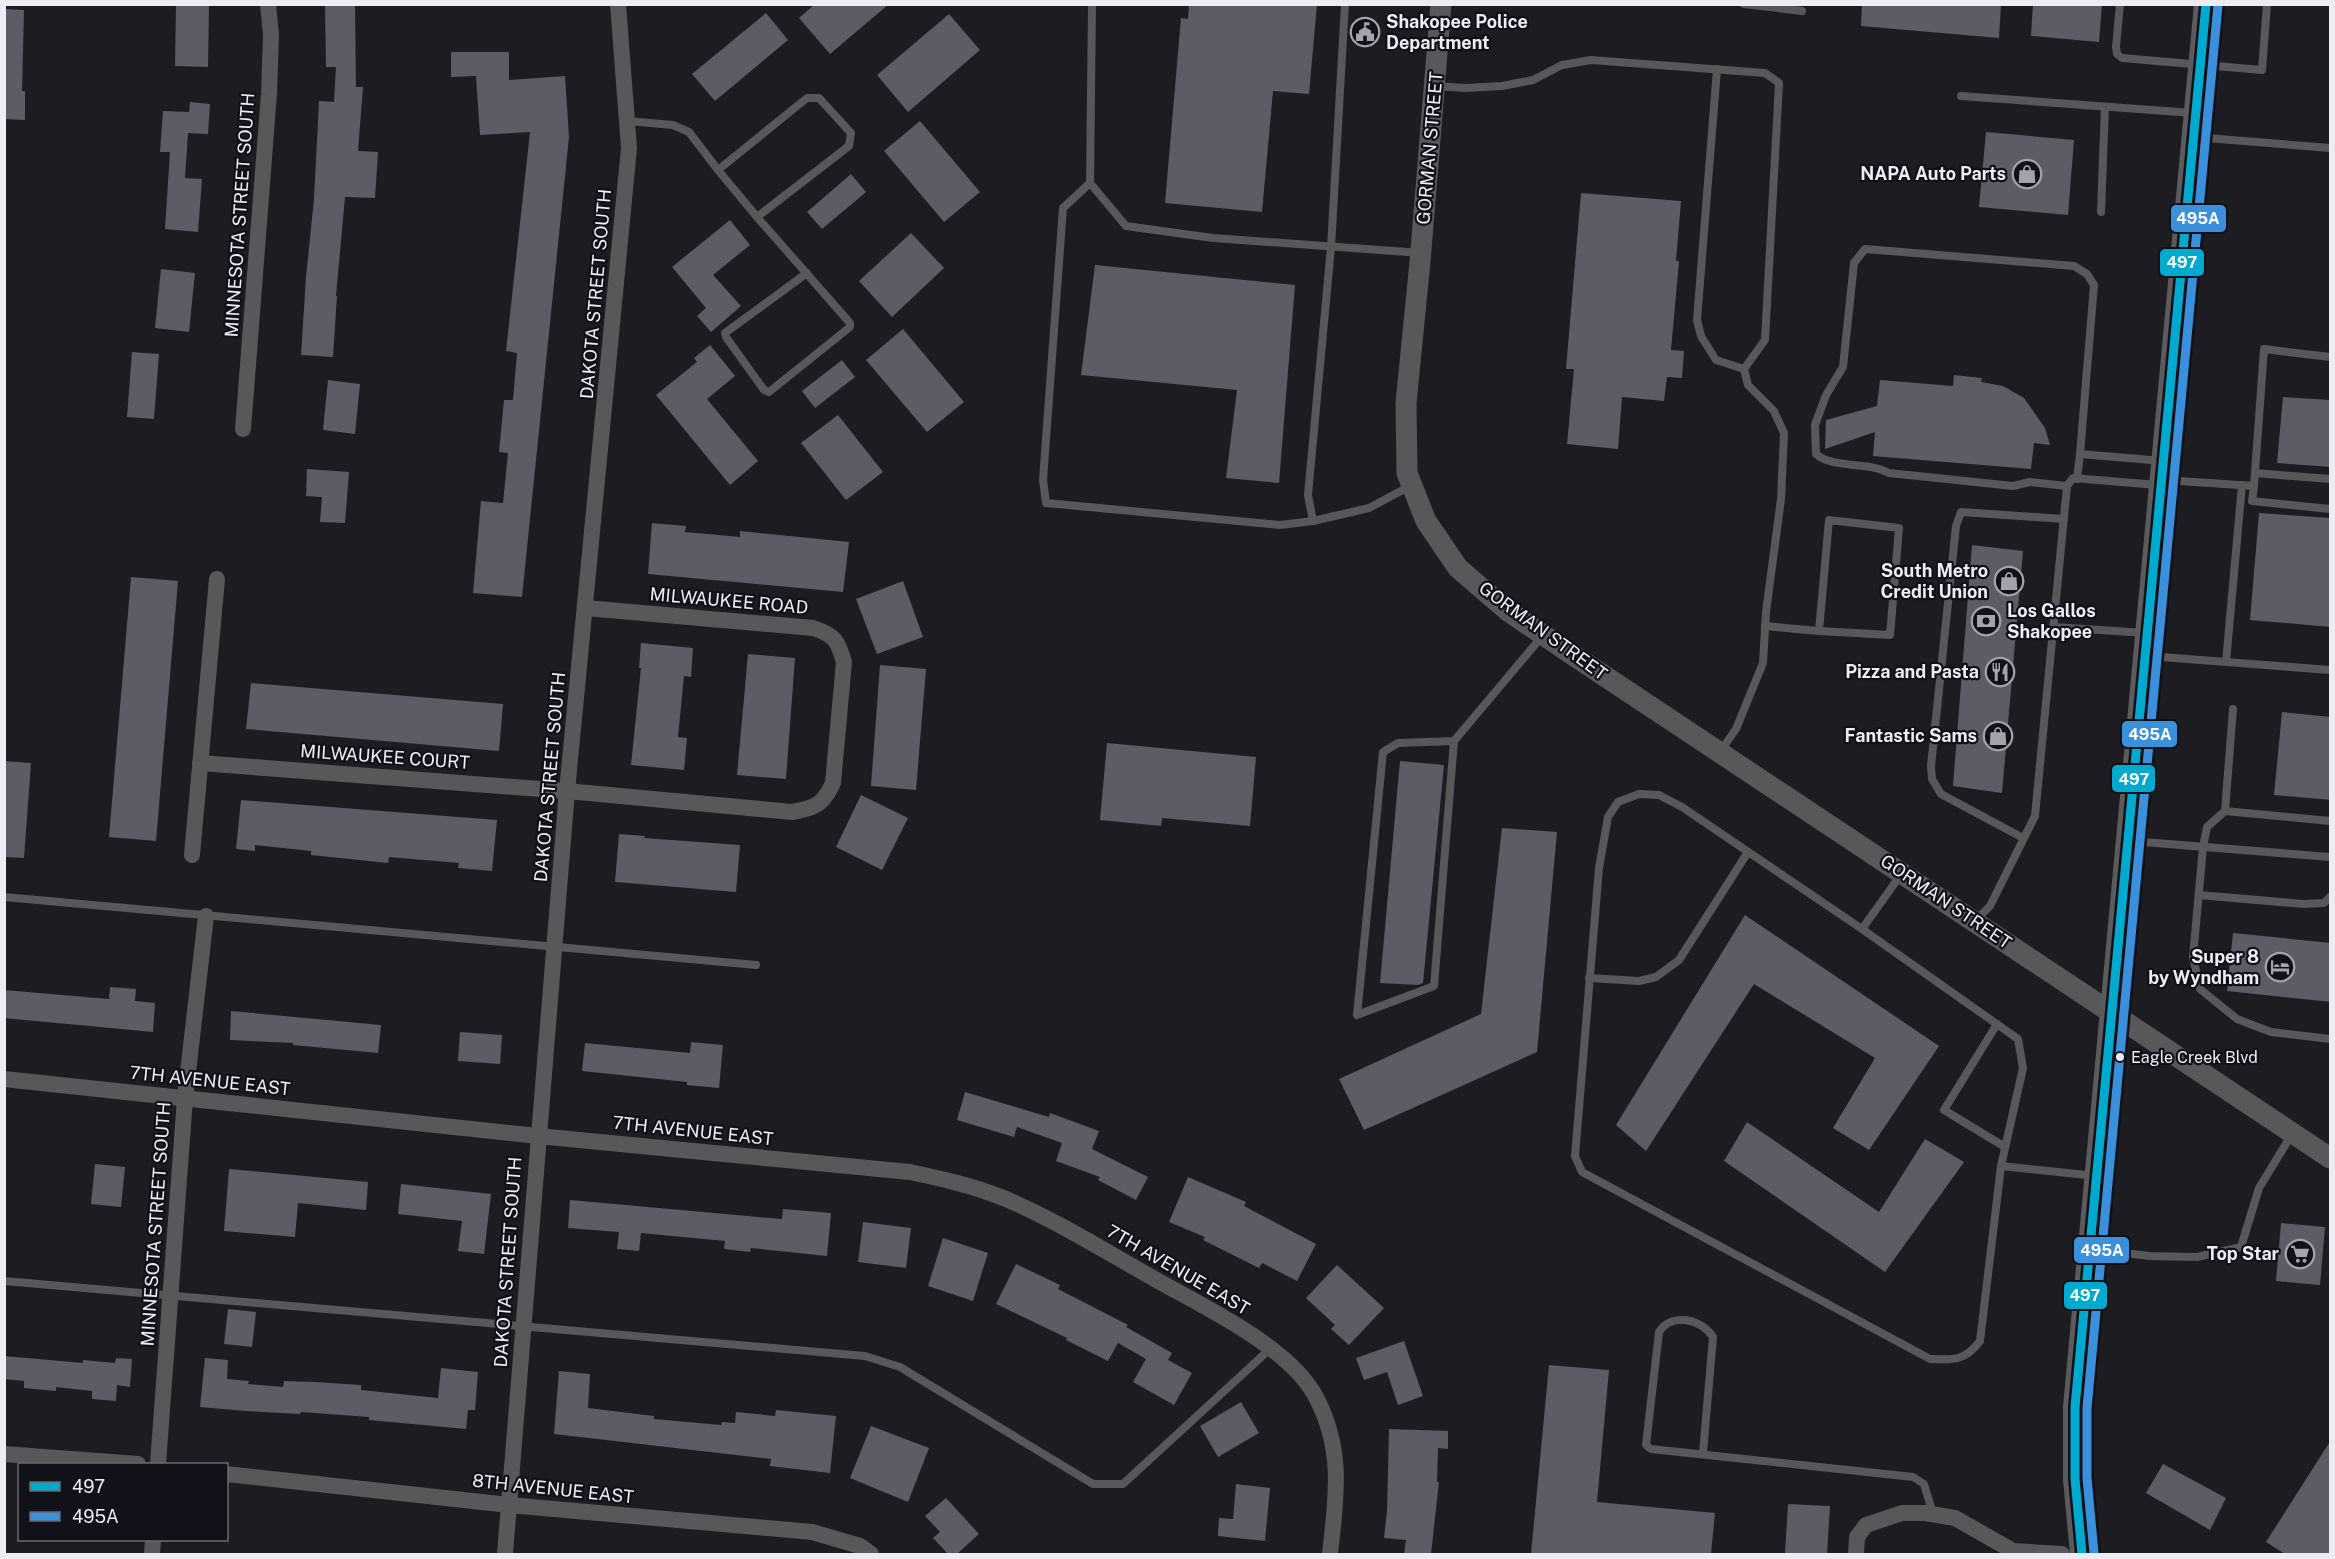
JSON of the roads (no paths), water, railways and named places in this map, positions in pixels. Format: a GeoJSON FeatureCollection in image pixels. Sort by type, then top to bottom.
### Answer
{"type":"FeatureCollection","features":[{"type":"Feature","properties":{"kind":"main road"},"geometry":{"type":"LineString","coordinates":[[2082,1554],[2075,1479],[2075,1407],[2206,4]]}},
{"type":"Feature","properties":{"kind":"street","name":"MINNESOTA STREET SOUTH"},"geometry":{"type":"LineString","coordinates":[[243,429],[269,94],[268,4]]}},
{"type":"Feature","properties":{"kind":"street","name":"DAKOTA STREET SOUTH"},"geometry":{"type":"LineString","coordinates":[[505,1554],[567,791],[629,148],[618,4]]}},
{"type":"Feature","properties":{"kind":"street","name":"GORMAN STREET"},"geometry":{"type":"LineString","coordinates":[[1441,4],[1421,254],[1406,403],[1407,473],[1426,521],[1458,568],[1508,611],[2331,1158]]}},
{"type":"Feature","properties":{"kind":"street"},"geometry":{"type":"LineString","coordinates":[[192,855],[216,579]]}},
{"type":"Feature","properties":{"kind":"street","name":"MILWAUKEE ROAD"},"geometry":{"type":"LineString","coordinates":[[567,791],[792,812],[812,808],[827,798],[833,783],[844,662],[840,646],[830,634],[813,628],[586,608]]}},
{"type":"Feature","properties":{"kind":"street","name":"MILWAUKEE COURT"},"geometry":{"type":"LineString","coordinates":[[200,763],[567,791]]}},
{"type":"Feature","properties":{"kind":"street","name":"MINNESOTA STREET SOUTH"},"geometry":{"type":"LineString","coordinates":[[158,1463],[185,1098],[206,916]]}},
{"type":"Feature","properties":{"kind":"street","name":"7TH AVENUE EAST"},"geometry":{"type":"LineString","coordinates":[[4,1079],[538,1136],[910,1172],[962,1183],[1006,1199],[1051,1220],[1253,1336],[1291,1364],[1316,1396],[1332,1433],[1338,1482],[1330,1554]]}},
{"type":"Feature","properties":{"kind":"street"},"geometry":{"type":"LineString","coordinates":[[4,1454],[125,1463]]}},
{"type":"Feature","properties":{"kind":"street","name":"8TH AVENUE EAST"},"geometry":{"type":"LineString","coordinates":[[228,1474],[509,1504],[812,1532],[860,1546],[871,1554]]}},
{"type":"Feature","properties":{"kind":"street"},"geometry":{"type":"LineString","coordinates":[[1856,1554],[1857,1537],[1866,1525],[1902,1513],[1955,1518],[2013,1551],[2062,1554]]}},
{"type":"Feature","properties":{"kind":"lane"},"geometry":{"type":"LineString","coordinates":[[1092,4],[1090,183],[1126,226],[1213,238],[1421,254]]}},
{"type":"Feature","properties":{"kind":"lane"},"geometry":{"type":"LineString","coordinates":[[1313,520],[1308,495],[1331,247],[1345,4]]}},
{"type":"Feature","properties":{"kind":"lane"},"geometry":{"type":"LineString","coordinates":[[1744,4],[1802,11]]}},
{"type":"Feature","properties":{"kind":"lane"},"geometry":{"type":"LineString","coordinates":[[2120,4],[2117,54],[2122,58],[2262,70],[2267,4]]}},
{"type":"Feature","properties":{"kind":"lane"},"geometry":{"type":"LineString","coordinates":[[1434,86],[1466,88],[1502,86],[1533,80],[1562,65],[1591,60],[1765,73],[1779,83],[1765,340],[1744,369],[1748,385],[1774,411],[1784,434],[1781,499],[1766,626],[1764,663],[1736,729],[1720,752]]}},
{"type":"Feature","properties":{"kind":"lane"},"geometry":{"type":"LineString","coordinates":[[1717,69],[1697,320],[1701,336],[1716,360],[1744,369]]}},
{"type":"Feature","properties":{"kind":"lane"},"geometry":{"type":"LineString","coordinates":[[1960,96],[2105,107],[2331,148]]}},
{"type":"Feature","properties":{"kind":"lane"},"geometry":{"type":"LineString","coordinates":[[718,170],[807,99],[819,98],[851,133],[849,146],[757,217]]}},
{"type":"Feature","properties":{"kind":"lane"},"geometry":{"type":"LineString","coordinates":[[2101,212],[2105,107]]}},
{"type":"Feature","properties":{"kind":"lane"},"geometry":{"type":"LineString","coordinates":[[627,121],[673,125],[689,132],[757,217],[807,273],[850,323],[850,327],[769,392],[764,390],[725,333],[807,273]]}},
{"type":"Feature","properties":{"kind":"lane"},"geometry":{"type":"LineString","coordinates":[[1090,183],[1063,208],[1043,480],[1046,503],[1280,525],[1369,508],[1412,485]]}},
{"type":"Feature","properties":{"kind":"lane"},"geometry":{"type":"LineString","coordinates":[[2067,486],[2030,482],[2013,486],[1889,473],[1878,467],[1823,460],[1816,454],[1815,425],[1826,395],[1843,367],[1854,263],[1865,249],[2074,266],[2087,274],[2094,285],[2077,479]]}},
{"type":"Feature","properties":{"kind":"lane"},"geometry":{"type":"LineString","coordinates":[[2331,357],[2264,349],[2252,501],[2331,509]]}},
{"type":"Feature","properties":{"kind":"lane"},"geometry":{"type":"LineString","coordinates":[[2080,454],[2162,475],[2254,486]]}},
{"type":"Feature","properties":{"kind":"lane"},"geometry":{"type":"LineString","coordinates":[[2255,472],[2331,479]]}},
{"type":"Feature","properties":{"kind":"lane"},"geometry":{"type":"LineString","coordinates":[[1974,921],[1990,906],[2035,816],[2067,486],[2073,478],[2162,475]]}},
{"type":"Feature","properties":{"kind":"lane"},"geometry":{"type":"LineString","coordinates":[[2226,662],[2242,485]]}},
{"type":"Feature","properties":{"kind":"lane"},"geometry":{"type":"LineString","coordinates":[[2023,838],[1941,794],[1932,779],[1931,766],[1956,526],[1961,512],[2064,519]]}},
{"type":"Feature","properties":{"kind":"lane"},"geometry":{"type":"LineString","coordinates":[[1766,626],[1818,631],[1890,635],[1899,528],[1829,520],[1818,631]]}},
{"type":"Feature","properties":{"kind":"lane"},"geometry":{"type":"LineString","coordinates":[[2053,627],[2226,662],[2331,670]]}},
{"type":"Feature","properties":{"kind":"lane"},"geometry":{"type":"LineString","coordinates":[[1454,741],[1398,743],[1383,752],[1357,1015],[1434,986],[1454,741],[1544,634]]}},
{"type":"Feature","properties":{"kind":"lane"},"geometry":{"type":"LineString","coordinates":[[2233,709],[2225,811],[2207,827],[2203,847],[2193,957],[2200,989],[2237,1019],[2271,1032],[2331,1039]]}},
{"type":"Feature","properties":{"kind":"lane"},"geometry":{"type":"LineString","coordinates":[[1639,794],[1659,795],[1682,807],[1862,929],[2018,1039],[2023,1068],[2001,1166],[1980,1341],[1970,1353],[1951,1360],[1930,1359],[1582,1172],[1575,1156],[1599,868],[1608,817],[1618,802],[1639,794]]}},
{"type":"Feature","properties":{"kind":"lane"},"geometry":{"type":"LineString","coordinates":[[2225,811],[2331,821]]}},
{"type":"Feature","properties":{"kind":"lane"},"geometry":{"type":"LineString","coordinates":[[2127,840],[2331,857]]}},
{"type":"Feature","properties":{"kind":"lane"},"geometry":{"type":"LineString","coordinates":[[1590,978],[1639,981],[1656,977],[1679,960],[1749,852]]}},
{"type":"Feature","properties":{"kind":"lane"},"geometry":{"type":"LineString","coordinates":[[1862,929],[1902,873]]}},
{"type":"Feature","properties":{"kind":"lane"},"geometry":{"type":"LineString","coordinates":[[2199,895],[2304,904],[2324,903],[2331,897]]}},
{"type":"Feature","properties":{"kind":"lane"},"geometry":{"type":"LineString","coordinates":[[4,897],[756,965]]}},
{"type":"Feature","properties":{"kind":"lane"},"geometry":{"type":"LineString","coordinates":[[1997,1024],[1944,1110],[2005,1147]]}},
{"type":"Feature","properties":{"kind":"lane"},"geometry":{"type":"LineString","coordinates":[[2090,1249],[2151,1256],[2197,1257],[2241,1248],[2259,1188],[2293,1133]]}},
{"type":"Feature","properties":{"kind":"lane"},"geometry":{"type":"LineString","coordinates":[[2001,1166],[2096,1176]]}},
{"type":"Feature","properties":{"kind":"lane"},"geometry":{"type":"LineString","coordinates":[[4,1281],[865,1356],[900,1367],[1093,1484],[1123,1484],[1270,1349]]}},
{"type":"Feature","properties":{"kind":"lane"},"geometry":{"type":"LineString","coordinates":[[1703,1453],[1713,1337],[1707,1327],[1690,1321],[1670,1321],[1664,1324],[1659,1332],[1646,1445],[1651,1449],[1913,1477],[1924,1484],[1933,1515]]}},
{"type":"Feature","properties":{"kind":"place","name":"Shakopee Police Department"},"geometry":{"type":"Point","coordinates":[1365,32]}},
{"type":"Feature","properties":{"kind":"place","name":"NAPA Auto Parts"},"geometry":{"type":"Point","coordinates":[2027,174]}},
{"type":"Feature","properties":{"kind":"place","name":"South Metro Credit Union"},"geometry":{"type":"Point","coordinates":[2009,581]}},
{"type":"Feature","properties":{"kind":"place","name":"Los Gallos Shakopee"},"geometry":{"type":"Point","coordinates":[1986,621]}},
{"type":"Feature","properties":{"kind":"place","name":"Pizza and Pasta"},"geometry":{"type":"Point","coordinates":[2000,672]}},
{"type":"Feature","properties":{"kind":"place","name":"Fantastic Sams"},"geometry":{"type":"Point","coordinates":[1998,736]}},
{"type":"Feature","properties":{"kind":"place","name":"Super 8 by Wyndham"},"geometry":{"type":"Point","coordinates":[2280,967]}},
{"type":"Feature","properties":{"kind":"place","name":"Eagle Creek Blvd"},"geometry":{"type":"Point","coordinates":[2120,1057]}},
{"type":"Feature","properties":{"kind":"place","name":"Top Star"},"geometry":{"type":"Point","coordinates":[2300,1254]}}]}
